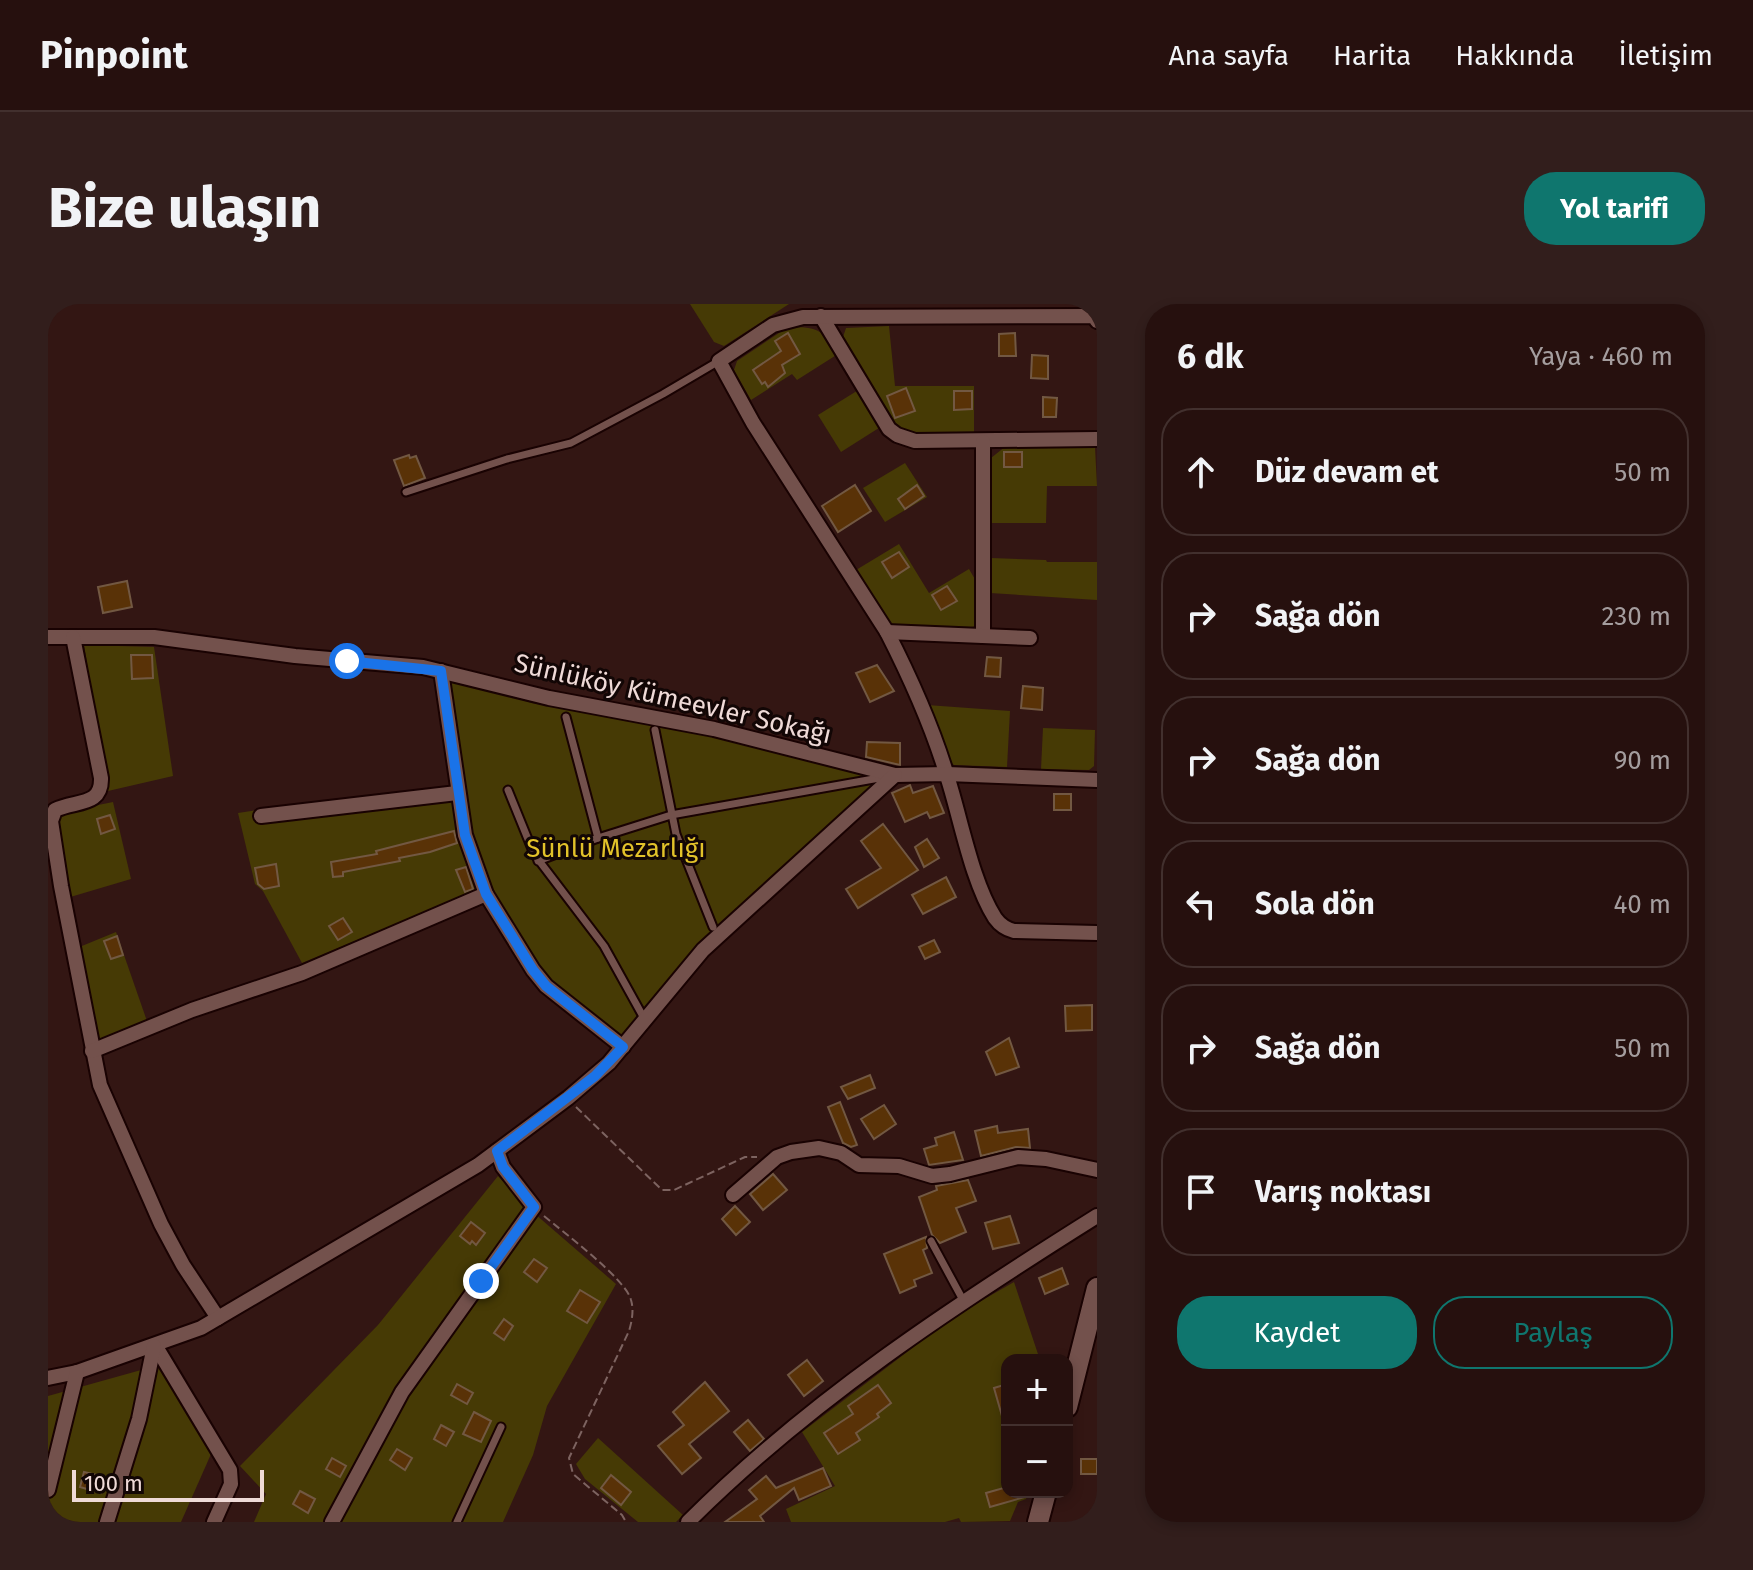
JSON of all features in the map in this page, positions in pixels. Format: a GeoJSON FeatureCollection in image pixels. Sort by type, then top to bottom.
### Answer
{"type":"FeatureCollection","features":[{"type":"Feature","properties":{"kind":"main road"},"geometry":{"type":"LineString","coordinates":[[1073,1383],[1097,1288]]}},
{"type":"Feature","properties":{"kind":"main road"},"geometry":{"type":"LineString","coordinates":[[1038,1522],[1044,1498]]}},
{"type":"Feature","properties":{"kind":"street"},"geometry":{"type":"LineString","coordinates":[[1096,318],[812,314],[773,325],[719,361],[753,423],[887,632],[912,683],[947,774],[978,881],[1000,924],[1014,931],[1097,933]]}},
{"type":"Feature","properties":{"kind":"street"},"geometry":{"type":"LineString","coordinates":[[812,314],[833,333],[882,417],[897,435],[915,441],[1097,439]]}},
{"type":"Feature","properties":{"kind":"street"},"geometry":{"type":"LineString","coordinates":[[983,442],[983,636]]}},
{"type":"Feature","properties":{"kind":"street"},"geometry":{"type":"LineString","coordinates":[[887,632],[1030,638]]}},
{"type":"Feature","properties":{"kind":"street","name":"Sünlüköy Kümeevler Sokağı"},"geometry":{"type":"LineString","coordinates":[[48,637],[154,637],[441,671],[560,700],[714,729],[895,775],[1097,780]]}},
{"type":"Feature","properties":{"kind":"street"},"geometry":{"type":"LineString","coordinates":[[73,637],[101,789],[94,799],[55,810],[51,821],[92,1051],[105,1099],[161,1224],[183,1265],[218,1318]]}},
{"type":"Feature","properties":{"kind":"street"},"geometry":{"type":"LineString","coordinates":[[441,671],[457,793],[467,843],[486,894],[546,986],[623,1047]]}},
{"type":"Feature","properties":{"kind":"street"},"geometry":{"type":"LineString","coordinates":[[48,1378],[77,1372],[154,1346],[218,1318],[433,1194],[497,1151],[595,1076],[703,950],[895,775]]}},
{"type":"Feature","properties":{"kind":"street"},"geometry":{"type":"LineString","coordinates":[[261,816],[457,793]]}},
{"type":"Feature","properties":{"kind":"street"},"geometry":{"type":"LineString","coordinates":[[92,1051],[192,1010],[313,968],[486,894]]}},
{"type":"Feature","properties":{"kind":"street"},"geometry":{"type":"LineString","coordinates":[[733,1195],[769,1163],[791,1152],[819,1148],[841,1153],[867,1167],[899,1166],[932,1176],[1018,1157],[1046,1159],[1097,1170]]}},
{"type":"Feature","properties":{"kind":"street"},"geometry":{"type":"LineString","coordinates":[[332,1522],[402,1392],[534,1207],[503,1167],[497,1151]]}},
{"type":"Feature","properties":{"kind":"street"},"geometry":{"type":"LineString","coordinates":[[688,1522],[777,1440],[908,1338],[1097,1216]]}},
{"type":"Feature","properties":{"kind":"street"},"geometry":{"type":"LineString","coordinates":[[107,1522],[139,1419],[154,1346]]}},
{"type":"Feature","properties":{"kind":"street"},"geometry":{"type":"LineString","coordinates":[[154,1346],[230,1470],[231,1484],[214,1522]]}},
{"type":"Feature","properties":{"kind":"street"},"geometry":{"type":"LineString","coordinates":[[48,1490],[77,1372]]}},
{"type":"Feature","properties":{"kind":"lane"},"geometry":{"type":"LineString","coordinates":[[406,492],[507,459],[571,443],[719,361]]}},
{"type":"Feature","properties":{"kind":"lane"},"geometry":{"type":"LineString","coordinates":[[566,717],[598,838]]}},
{"type":"Feature","properties":{"kind":"lane"},"geometry":{"type":"LineString","coordinates":[[655,730],[679,846],[713,927]]}},
{"type":"Feature","properties":{"kind":"lane"},"geometry":{"type":"LineString","coordinates":[[538,861],[671,815],[895,775]]}},
{"type":"Feature","properties":{"kind":"lane"},"geometry":{"type":"LineString","coordinates":[[508,790],[538,861],[599,939],[645,1020]]}},
{"type":"Feature","properties":{"kind":"lane"},"geometry":{"type":"LineString","coordinates":[[931,1241],[963,1300]]}},
{"type":"Feature","properties":{"kind":"lane"},"geometry":{"type":"LineString","coordinates":[[457,1522],[501,1427]]}},
{"type":"Feature","properties":{"kind":"path"},"geometry":{"type":"LineString","coordinates":[[568,1098],[603,1136],[662,1190],[674,1190],[745,1157],[756,1157],[769,1163]]}},
{"type":"Feature","properties":{"kind":"path"},"geometry":{"type":"LineString","coordinates":[[534,1207],[615,1277],[631,1300],[629,1331],[569,1458],[573,1474],[622,1515],[626,1522]]}},
{"type":"Feature","properties":{"kind":"green space"},"geometry":{"type":"Polygon","coordinates":[[[690,304],[789,304],[724,346],[714,342],[690,304]]]}},
{"type":"Feature","properties":{"kind":"green space"},"geometry":{"type":"Polygon","coordinates":[[[889,326],[895,386],[974,386],[974,435],[912,435],[896,427],[843,337],[846,328],[889,326]]]}},
{"type":"Feature","properties":{"kind":"green space"},"geometry":{"type":"Polygon","coordinates":[[[788,327],[819,331],[838,354],[797,380],[792,374],[751,400],[734,370],[737,361],[788,327]]]}},
{"type":"Feature","properties":{"kind":"green space"},"geometry":{"type":"Polygon","coordinates":[[[860,389],[882,426],[841,452],[818,415],[860,389]]]}},
{"type":"Feature","properties":{"kind":"green space"},"geometry":{"type":"Polygon","coordinates":[[[1006,446],[1095,447],[1097,486],[1047,486],[1046,523],[991,523],[991,458],[1006,446]]]}},
{"type":"Feature","properties":{"kind":"green space"},"geometry":{"type":"Polygon","coordinates":[[[905,463],[927,497],[885,522],[863,488],[905,463]]]}},
{"type":"Feature","properties":{"kind":"green space"},"geometry":{"type":"Polygon","coordinates":[[[899,544],[929,593],[969,569],[976,581],[977,625],[970,628],[897,629],[886,621],[856,570],[899,544]]]}},
{"type":"Feature","properties":{"kind":"green space"},"geometry":{"type":"Polygon","coordinates":[[[991,558],[1097,562],[1097,600],[990,593],[991,558]]]}},
{"type":"Feature","properties":{"kind":"green space"},"geometry":{"type":"Polygon","coordinates":[[[84,645],[154,647],[173,776],[108,791],[84,645]]]}},
{"type":"Feature","properties":{"kind":"green space","name":"Sünlü Mezarlığı"},"geometry":{"type":"Polygon","coordinates":[[[448,678],[532,703],[720,737],[876,776],[874,787],[624,1037],[547,981],[492,892],[471,841],[448,678]]]}},
{"type":"Feature","properties":{"kind":"green space"},"geometry":{"type":"Polygon","coordinates":[[[927,705],[1010,711],[1007,767],[954,765],[946,759],[927,705]]]}},
{"type":"Feature","properties":{"kind":"green space"},"geometry":{"type":"Polygon","coordinates":[[[1043,728],[1095,730],[1094,766],[1089,770],[1041,769],[1043,728]]]}},
{"type":"Feature","properties":{"kind":"green space"},"geometry":{"type":"Polygon","coordinates":[[[455,798],[480,889],[302,963],[263,891],[255,884],[238,813],[257,810],[259,821],[455,798]]]}},
{"type":"Feature","properties":{"kind":"green space"},"geometry":{"type":"Polygon","coordinates":[[[113,802],[131,879],[67,898],[58,816],[113,802]]]}},
{"type":"Feature","properties":{"kind":"green space"},"geometry":{"type":"Polygon","coordinates":[[[116,932],[148,1024],[96,1044],[77,948],[116,932]]]}},
{"type":"Feature","properties":{"kind":"green space"},"geometry":{"type":"Polygon","coordinates":[[[498,1176],[527,1207],[616,1284],[547,1406],[533,1455],[503,1522],[254,1522],[266,1494],[240,1466],[378,1325],[498,1176]]]}},
{"type":"Feature","properties":{"kind":"green space"},"geometry":{"type":"Polygon","coordinates":[[[1014,1282],[1038,1354],[1001,1354],[1001,1498],[1026,1498],[1018,1502],[1010,1521],[961,1522],[959,1518],[945,1522],[791,1522],[786,1509],[835,1486],[802,1432],[953,1317],[1014,1282]]]}},
{"type":"Feature","properties":{"kind":"green space"},"geometry":{"type":"Polygon","coordinates":[[[159,1365],[215,1445],[181,1522],[48,1522],[48,1396],[159,1365]]]}},
{"type":"Feature","properties":{"kind":"green space"},"geometry":{"type":"Polygon","coordinates":[[[598,1438],[683,1515],[676,1522],[638,1522],[585,1479],[576,1464],[598,1438]]]}},
{"type":"Feature","properties":{"kind":"building"},"geometry":{"type":"Polygon","coordinates":[[[788,333],[800,354],[782,365],[785,373],[768,387],[765,382],[762,384],[753,370],[781,351],[775,341],[788,333]]]}},
{"type":"Feature","properties":{"kind":"building"},"geometry":{"type":"Polygon","coordinates":[[[1015,333],[1016,356],[999,356],[999,334],[1015,333]]]}},
{"type":"Feature","properties":{"kind":"building"},"geometry":{"type":"Polygon","coordinates":[[[1032,355],[1048,356],[1048,379],[1031,378],[1032,355]]]}},
{"type":"Feature","properties":{"kind":"building"},"geometry":{"type":"Polygon","coordinates":[[[906,388],[915,411],[895,418],[887,396],[906,388]]]}},
{"type":"Feature","properties":{"kind":"building"},"geometry":{"type":"Polygon","coordinates":[[[954,391],[972,391],[972,409],[954,410],[954,391]]]}},
{"type":"Feature","properties":{"kind":"building"},"geometry":{"type":"Polygon","coordinates":[[[1043,397],[1057,398],[1056,417],[1043,417],[1043,397]]]}},
{"type":"Feature","properties":{"kind":"building"},"geometry":{"type":"Polygon","coordinates":[[[1004,452],[1022,452],[1022,467],[1004,467],[1004,452]]]}},
{"type":"Feature","properties":{"kind":"building"},"geometry":{"type":"Polygon","coordinates":[[[409,455],[410,458],[416,456],[425,478],[404,486],[394,460],[409,455]]]}},
{"type":"Feature","properties":{"kind":"building"},"geometry":{"type":"Polygon","coordinates":[[[855,485],[871,511],[838,532],[822,506],[855,485]]]}},
{"type":"Feature","properties":{"kind":"building"},"geometry":{"type":"Polygon","coordinates":[[[917,485],[924,496],[905,509],[898,499],[917,485]]]}},
{"type":"Feature","properties":{"kind":"building"},"geometry":{"type":"Polygon","coordinates":[[[899,552],[909,567],[892,578],[882,562],[899,552]]]}},
{"type":"Feature","properties":{"kind":"building"},"geometry":{"type":"Polygon","coordinates":[[[127,581],[132,607],[103,613],[98,587],[127,581]]]}},
{"type":"Feature","properties":{"kind":"building"},"geometry":{"type":"Polygon","coordinates":[[[947,586],[957,601],[941,610],[932,595],[947,586]]]}},
{"type":"Feature","properties":{"kind":"building"},"geometry":{"type":"Polygon","coordinates":[[[131,655],[152,655],[153,678],[132,679],[131,655]]]}},
{"type":"Feature","properties":{"kind":"building"},"geometry":{"type":"Polygon","coordinates":[[[987,657],[1001,658],[1000,677],[985,676],[987,657]]]}},
{"type":"Feature","properties":{"kind":"building"},"geometry":{"type":"Polygon","coordinates":[[[877,665],[894,691],[870,702],[856,673],[877,665]]]}},
{"type":"Feature","properties":{"kind":"building"},"geometry":{"type":"Polygon","coordinates":[[[1023,686],[1043,688],[1042,710],[1021,708],[1023,686]]]}},
{"type":"Feature","properties":{"kind":"building"},"geometry":{"type":"Polygon","coordinates":[[[867,742],[900,743],[900,765],[866,757],[867,742]]]}},
{"type":"Feature","properties":{"kind":"building"},"geometry":{"type":"Polygon","coordinates":[[[910,785],[913,793],[933,786],[944,813],[930,818],[927,812],[905,822],[892,793],[910,785]]]}},
{"type":"Feature","properties":{"kind":"building"},"geometry":{"type":"Polygon","coordinates":[[[1054,794],[1071,794],[1071,810],[1054,810],[1054,794]]]}},
{"type":"Feature","properties":{"kind":"building"},"geometry":{"type":"Polygon","coordinates":[[[110,815],[115,829],[101,834],[97,819],[110,815]]]}},
{"type":"Feature","properties":{"kind":"building"},"geometry":{"type":"Polygon","coordinates":[[[883,824],[918,870],[858,908],[846,889],[881,868],[861,841],[883,824]]]}},
{"type":"Feature","properties":{"kind":"building"},"geometry":{"type":"Polygon","coordinates":[[[454,831],[457,843],[333,877],[331,862],[377,854],[376,851],[454,831]]]}},
{"type":"Feature","properties":{"kind":"building"},"geometry":{"type":"Polygon","coordinates":[[[927,839],[939,858],[924,867],[915,847],[927,839]]]}},
{"type":"Feature","properties":{"kind":"building"},"geometry":{"type":"Polygon","coordinates":[[[276,864],[279,886],[264,889],[258,884],[255,868],[276,864]]]}},
{"type":"Feature","properties":{"kind":"building"},"geometry":{"type":"Polygon","coordinates":[[[466,867],[473,889],[465,892],[456,870],[466,867]]]}},
{"type":"Feature","properties":{"kind":"building"},"geometry":{"type":"Polygon","coordinates":[[[946,877],[956,897],[923,914],[912,895],[946,877]]]}},
{"type":"Feature","properties":{"kind":"building"},"geometry":{"type":"Polygon","coordinates":[[[343,918],[352,932],[338,940],[329,926],[343,918]]]}},
{"type":"Feature","properties":{"kind":"building"},"geometry":{"type":"Polygon","coordinates":[[[117,936],[123,955],[111,959],[104,941],[117,936]]]}},
{"type":"Feature","properties":{"kind":"building"},"geometry":{"type":"Polygon","coordinates":[[[934,940],[940,952],[925,959],[919,947],[934,940]]]}},
{"type":"Feature","properties":{"kind":"building"},"geometry":{"type":"Polygon","coordinates":[[[1092,1005],[1092,1030],[1066,1031],[1065,1006],[1092,1005]]]}},
{"type":"Feature","properties":{"kind":"building"},"geometry":{"type":"Polygon","coordinates":[[[1009,1038],[1019,1067],[996,1075],[986,1052],[1009,1038]]]}},
{"type":"Feature","properties":{"kind":"building"},"geometry":{"type":"Polygon","coordinates":[[[870,1075],[875,1088],[848,1099],[841,1087],[870,1075]]]}},
{"type":"Feature","properties":{"kind":"building"},"geometry":{"type":"Polygon","coordinates":[[[840,1102],[857,1145],[851,1147],[843,1143],[828,1107],[840,1102]]]}},
{"type":"Feature","properties":{"kind":"building"},"geometry":{"type":"Polygon","coordinates":[[[884,1105],[896,1124],[874,1139],[861,1119],[884,1105]]]}},
{"type":"Feature","properties":{"kind":"building"},"geometry":{"type":"Polygon","coordinates":[[[997,1126],[998,1133],[1028,1129],[1030,1148],[1016,1147],[981,1156],[975,1131],[997,1126]]]}},
{"type":"Feature","properties":{"kind":"building"},"geometry":{"type":"Polygon","coordinates":[[[954,1132],[963,1160],[929,1165],[924,1149],[937,1145],[935,1138],[954,1132]]]}},
{"type":"Feature","properties":{"kind":"building"},"geometry":{"type":"Polygon","coordinates":[[[773,1174],[787,1190],[763,1210],[750,1194],[773,1174]]]}},
{"type":"Feature","properties":{"kind":"building"},"geometry":{"type":"Polygon","coordinates":[[[968,1180],[976,1201],[956,1208],[966,1232],[940,1243],[932,1235],[919,1197],[937,1190],[936,1186],[968,1180]]]}},
{"type":"Feature","properties":{"kind":"building"},"geometry":{"type":"Polygon","coordinates":[[[735,1206],[750,1222],[736,1235],[722,1219],[735,1206]]]}},
{"type":"Feature","properties":{"kind":"building"},"geometry":{"type":"Polygon","coordinates":[[[1010,1216],[1019,1243],[993,1249],[985,1223],[1010,1216]]]}},
{"type":"Feature","properties":{"kind":"building"},"geometry":{"type":"Polygon","coordinates":[[[471,1222],[485,1233],[476,1245],[460,1236],[471,1222]]]}},
{"type":"Feature","properties":{"kind":"building"},"geometry":{"type":"Polygon","coordinates":[[[926,1237],[927,1248],[923,1250],[932,1273],[914,1280],[916,1286],[900,1293],[884,1254],[926,1237]]]}},
{"type":"Feature","properties":{"kind":"building"},"geometry":{"type":"Polygon","coordinates":[[[534,1259],[547,1268],[537,1282],[524,1272],[534,1259]]]}},
{"type":"Feature","properties":{"kind":"building"},"geometry":{"type":"Polygon","coordinates":[[[1062,1268],[1068,1284],[1045,1294],[1039,1278],[1062,1268]]]}},
{"type":"Feature","properties":{"kind":"building"},"geometry":{"type":"Polygon","coordinates":[[[580,1290],[600,1302],[587,1323],[567,1311],[580,1290]]]}},
{"type":"Feature","properties":{"kind":"building"},"geometry":{"type":"Polygon","coordinates":[[[504,1319],[513,1326],[504,1340],[494,1333],[504,1319]]]}},
{"type":"Feature","properties":{"kind":"building"},"geometry":{"type":"Polygon","coordinates":[[[807,1360],[823,1381],[804,1396],[788,1375],[807,1360]]]}},
{"type":"Feature","properties":{"kind":"building"},"geometry":{"type":"Polygon","coordinates":[[[705,1382],[729,1411],[689,1444],[701,1458],[682,1474],[658,1446],[684,1425],[673,1412],[705,1382]]]}},
{"type":"Feature","properties":{"kind":"building"},"geometry":{"type":"Polygon","coordinates":[[[457,1384],[473,1393],[467,1404],[451,1395],[457,1384]]]}},
{"type":"Feature","properties":{"kind":"building"},"geometry":{"type":"Polygon","coordinates":[[[878,1385],[891,1403],[877,1414],[879,1417],[856,1433],[860,1440],[838,1454],[824,1433],[853,1414],[848,1406],[878,1385]]]}},
{"type":"Feature","properties":{"kind":"building"},"geometry":{"type":"Polygon","coordinates":[[[1001,1386],[1001,1412],[994,1388],[1001,1386]]]}},
{"type":"Feature","properties":{"kind":"building"},"geometry":{"type":"Polygon","coordinates":[[[474,1412],[491,1421],[481,1442],[463,1434],[474,1412]]]}},
{"type":"Feature","properties":{"kind":"building"},"geometry":{"type":"Polygon","coordinates":[[[748,1420],[764,1439],[750,1451],[734,1432],[748,1420]]]}},
{"type":"Feature","properties":{"kind":"building"},"geometry":{"type":"Polygon","coordinates":[[[441,1425],[454,1432],[446,1446],[434,1439],[441,1425]]]}},
{"type":"Feature","properties":{"kind":"building"},"geometry":{"type":"Polygon","coordinates":[[[397,1449],[412,1458],[405,1470],[390,1460],[397,1449]]]}},
{"type":"Feature","properties":{"kind":"building"},"geometry":{"type":"Polygon","coordinates":[[[332,1458],[346,1466],[340,1477],[326,1469],[332,1458]]]}},
{"type":"Feature","properties":{"kind":"building"},"geometry":{"type":"Polygon","coordinates":[[[1081,1459],[1097,1459],[1097,1474],[1081,1474],[1081,1459]]]}},
{"type":"Feature","properties":{"kind":"building"},"geometry":{"type":"Polygon","coordinates":[[[823,1468],[831,1486],[799,1500],[794,1488],[760,1516],[764,1522],[725,1522],[757,1499],[749,1490],[766,1476],[776,1488],[823,1468]]]}},
{"type":"Feature","properties":{"kind":"building"},"geometry":{"type":"Polygon","coordinates":[[[84,1472],[105,1477],[101,1493],[80,1487],[84,1472]]]}},
{"type":"Feature","properties":{"kind":"building"},"geometry":{"type":"Polygon","coordinates":[[[611,1475],[631,1492],[621,1505],[601,1488],[611,1475]]]}},
{"type":"Feature","properties":{"kind":"building"},"geometry":{"type":"Polygon","coordinates":[[[1001,1489],[1001,1498],[1022,1498],[990,1507],[986,1493],[1001,1489]]]}},
{"type":"Feature","properties":{"kind":"building"},"geometry":{"type":"Polygon","coordinates":[[[300,1491],[315,1499],[308,1513],[293,1504],[300,1491]]]}},
{"type":"Feature","properties":{"kind":"route"},"geometry":{"type":"LineString","coordinates":[[347,661],[441,671],[465,835],[486,894],[546,986],[623,1047],[595,1076],[497,1151],[503,1167],[534,1207],[481,1281]]}}]}
